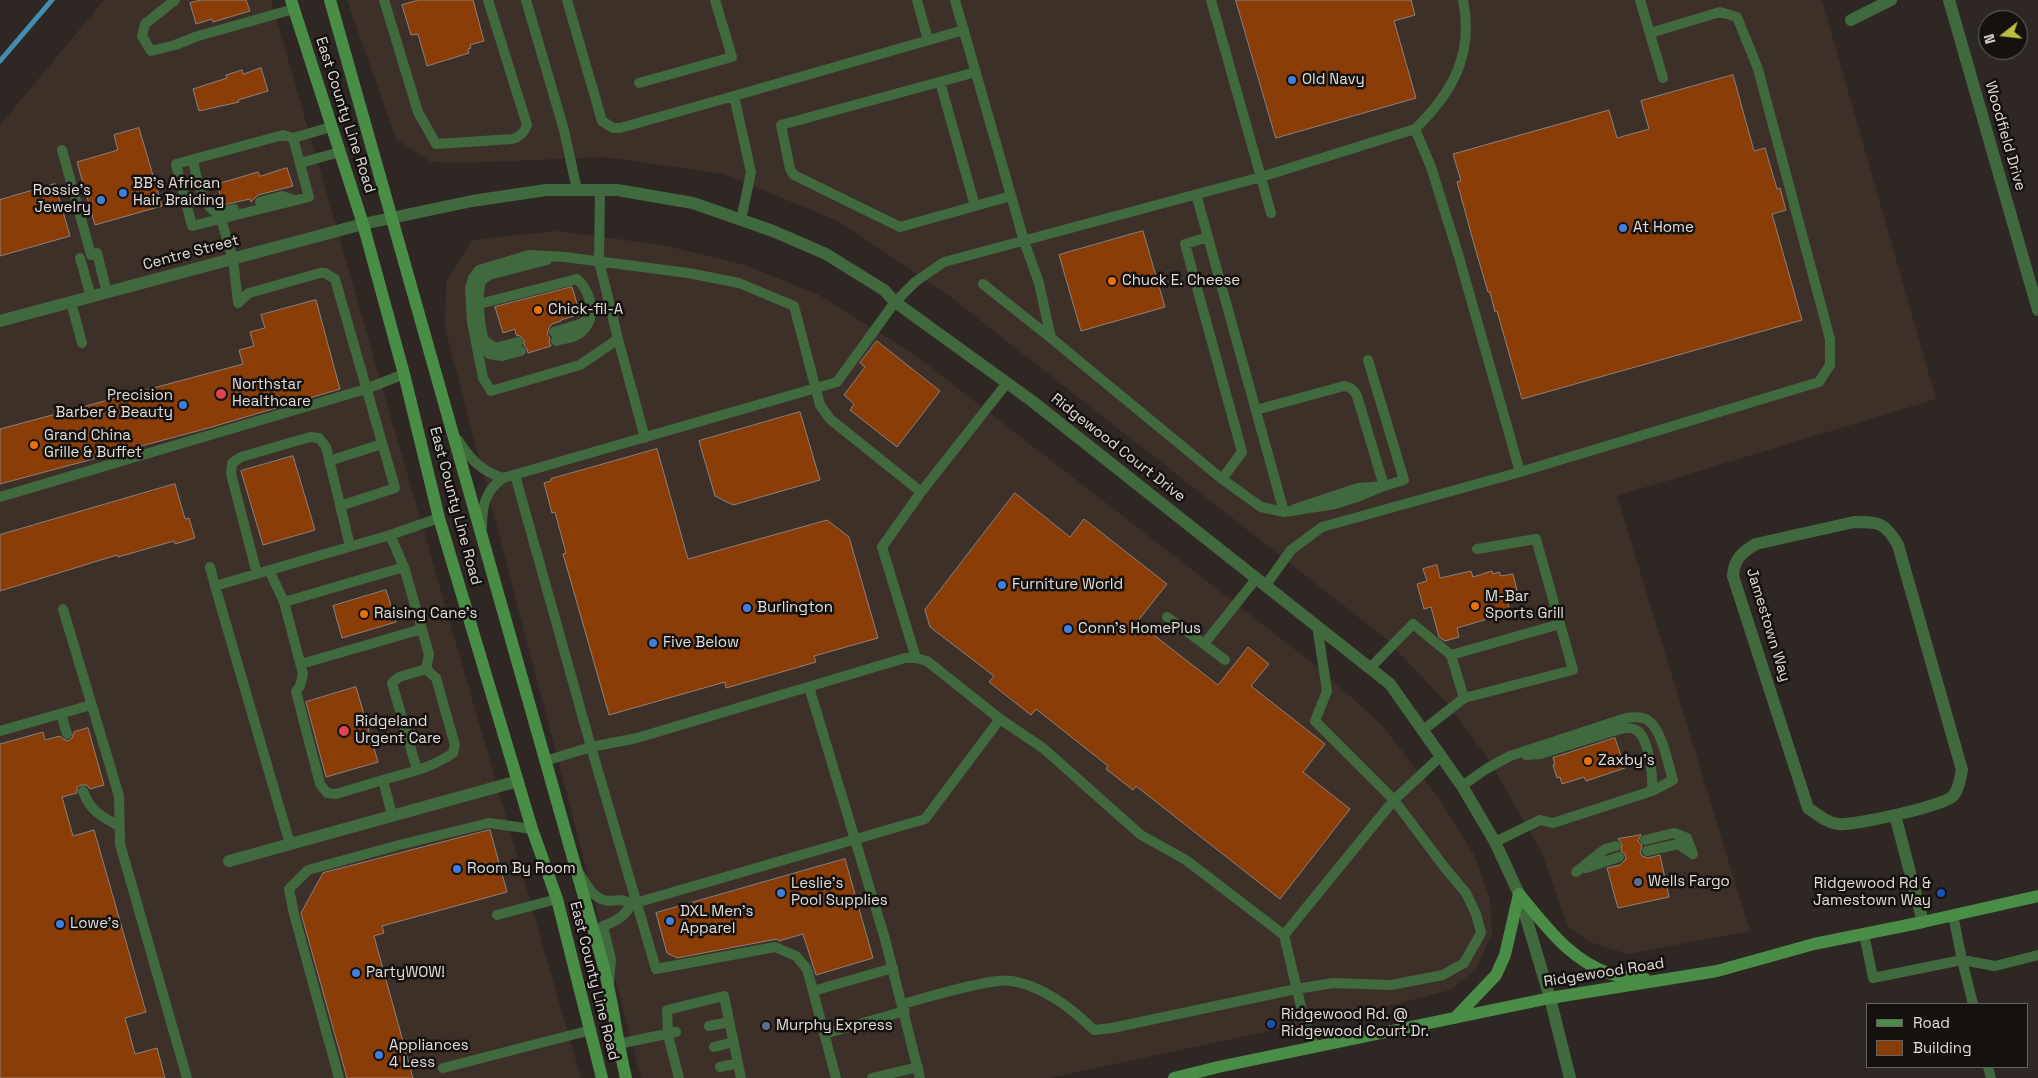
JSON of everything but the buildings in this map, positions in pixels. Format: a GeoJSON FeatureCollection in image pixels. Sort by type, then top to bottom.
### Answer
{"type":"FeatureCollection","features":[{"type":"Feature","properties":{"kind":"main road","name":"East County Line Road"},"geometry":{"type":"LineString","coordinates":[[330,0],[609,985],[618,1044],[626,1078]]}},
{"type":"Feature","properties":{"kind":"main road","name":"East County Line Road"},"geometry":{"type":"LineString","coordinates":[[292,5],[363,224],[404,374],[440,518],[532,829],[557,898],[602,1078]]}},
{"type":"Feature","properties":{"kind":"main road"},"geometry":{"type":"LineString","coordinates":[[1518,894],[1563,946],[1582,961],[1611,974],[1658,981]]}},
{"type":"Feature","properties":{"kind":"main road"},"geometry":{"type":"LineString","coordinates":[[1455,1018],[1496,975],[1505,955],[1513,928],[1518,894]]}},
{"type":"Feature","properties":{"kind":"main road","name":"Ridgewood Road"},"geometry":{"type":"LineString","coordinates":[[1174,1078],[1219,1072],[1315,1047],[1550,998],[1717,971],[1814,944],[2038,896]]}},
{"type":"Feature","properties":{"kind":"street"},"geometry":{"type":"LineString","coordinates":[[1850,20],[1891,0]]}},
{"type":"Feature","properties":{"kind":"street","name":"Woodfield Drive"},"geometry":{"type":"LineString","coordinates":[[1949,0],[2038,310]]}},
{"type":"Feature","properties":{"kind":"street","name":"Ridgewood Court Drive"},"geometry":{"type":"LineString","coordinates":[[392,219],[472,201],[546,190],[617,190],[693,203],[773,231],[826,254],[884,290],[895,302],[1007,383],[1390,684],[1422,732],[1462,786],[1495,842],[1518,894],[1550,998],[1570,1078]]}},
{"type":"Feature","properties":{"kind":"street","name":"Centre Street"},"geometry":{"type":"LineString","coordinates":[[0,321],[363,224],[392,219]]}},
{"type":"Feature","properties":{"kind":"street","name":"Jamestown Way"},"geometry":{"type":"LineString","coordinates":[[1854,522],[1874,522],[1889,530],[1898,545],[1962,770],[1960,784],[1953,796],[1939,804],[1894,815],[1840,824],[1826,821],[1808,808],[1733,576],[1734,565],[1742,552],[1756,544],[1854,522]]}},
{"type":"Feature","properties":{"kind":"street"},"geometry":{"type":"LineString","coordinates":[[229,861],[518,781]]}},
{"type":"Feature","properties":{"kind":"street"},"geometry":{"type":"LineString","coordinates":[[1894,815],[1923,922]]}},
{"type":"Feature","properties":{"kind":"lane"},"geometry":{"type":"LineString","coordinates":[[175,0],[145,24],[142,36],[151,51],[175,45],[292,5]]}},
{"type":"Feature","properties":{"kind":"lane"},"geometry":{"type":"LineString","coordinates":[[384,0],[418,112],[436,144],[512,139],[524,132],[527,125],[488,0]]}},
{"type":"Feature","properties":{"kind":"lane"},"geometry":{"type":"LineString","coordinates":[[526,0],[564,130],[577,190]]}},
{"type":"Feature","properties":{"kind":"lane"},"geometry":{"type":"LineString","coordinates":[[567,0],[602,121],[607,126],[620,128],[964,30]]}},
{"type":"Feature","properties":{"kind":"lane"},"geometry":{"type":"LineString","coordinates":[[639,83],[732,57],[715,0]]}},
{"type":"Feature","properties":{"kind":"lane"},"geometry":{"type":"LineString","coordinates":[[917,0],[928,40]]}},
{"type":"Feature","properties":{"kind":"lane"},"geometry":{"type":"LineString","coordinates":[[955,0],[1024,241],[1039,283],[1051,338]]}},
{"type":"Feature","properties":{"kind":"lane"},"geometry":{"type":"LineString","coordinates":[[1211,0],[1271,213]]}},
{"type":"Feature","properties":{"kind":"lane"},"geometry":{"type":"LineString","coordinates":[[483,544],[482,515],[484,500],[488,492],[503,478],[837,382],[895,302],[915,282],[944,262],[1261,177],[1415,129],[1449,90],[1459,66],[1466,34],[1463,0]]}},
{"type":"Feature","properties":{"kind":"lane"},"geometry":{"type":"LineString","coordinates":[[1640,0],[1663,78]]}},
{"type":"Feature","properties":{"kind":"lane"},"geometry":{"type":"LineString","coordinates":[[1204,644],[1291,550],[1322,527],[1520,472],[1819,382],[1830,365],[1830,339],[1758,70],[1736,17],[1720,12],[1650,33]]}},
{"type":"Feature","properties":{"kind":"lane"},"geometry":{"type":"LineString","coordinates":[[976,72],[781,125],[790,169],[794,175],[900,227],[1011,196]]}},
{"type":"Feature","properties":{"kind":"lane"},"geometry":{"type":"LineString","coordinates":[[940,82],[975,206]]}},
{"type":"Feature","properties":{"kind":"lane"},"geometry":{"type":"LineString","coordinates":[[734,96],[751,172],[742,220]]}},
{"type":"Feature","properties":{"kind":"lane"},"geometry":{"type":"LineString","coordinates":[[293,138],[309,197],[192,226],[176,164],[283,135],[293,138],[331,127]]}},
{"type":"Feature","properties":{"kind":"lane"},"geometry":{"type":"LineString","coordinates":[[1415,129],[1431,167],[1458,252],[1520,472]]}},
{"type":"Feature","properties":{"kind":"lane"},"geometry":{"type":"LineString","coordinates":[[62,150],[107,293]]}},
{"type":"Feature","properties":{"kind":"lane"},"geometry":{"type":"LineString","coordinates":[[300,163],[340,152]]}},
{"type":"Feature","properties":{"kind":"lane"},"geometry":{"type":"LineString","coordinates":[[193,160],[194,171],[203,195],[214,211],[223,212],[282,196],[294,201]]}},
{"type":"Feature","properties":{"kind":"lane"},"geometry":{"type":"LineString","coordinates":[[600,190],[599,261],[645,438]]}},
{"type":"Feature","properties":{"kind":"lane"},"geometry":{"type":"LineString","coordinates":[[1196,194],[1284,512]]}},
{"type":"Feature","properties":{"kind":"lane"},"geometry":{"type":"LineString","coordinates":[[221,219],[233,259],[238,302],[249,293],[320,273],[330,275],[335,279],[395,488],[340,506]]}},
{"type":"Feature","properties":{"kind":"lane"},"geometry":{"type":"LineString","coordinates":[[1208,238],[1185,244],[1242,452],[1222,479]]}},
{"type":"Feature","properties":{"kind":"lane"},"geometry":{"type":"LineString","coordinates":[[618,339],[580,365],[491,391],[483,378],[472,322],[470,289],[473,278],[479,270],[529,255],[565,257],[688,273],[739,283],[794,306],[820,405],[830,419],[922,492]]}},
{"type":"Feature","properties":{"kind":"lane"},"geometry":{"type":"LineString","coordinates":[[519,347],[495,348],[484,340],[479,304],[481,281],[485,277],[532,263],[565,257]]}},
{"type":"Feature","properties":{"kind":"lane"},"geometry":{"type":"LineString","coordinates":[[80,258],[91,297]]}},
{"type":"Feature","properties":{"kind":"lane"},"geometry":{"type":"LineString","coordinates":[[479,304],[577,279],[584,286],[589,296],[590,317],[555,336]]}},
{"type":"Feature","properties":{"kind":"lane"},"geometry":{"type":"LineString","coordinates":[[983,284],[1222,479],[1261,507],[1284,512],[1358,488],[1384,486],[1404,480],[1368,360]]}},
{"type":"Feature","properties":{"kind":"lane"},"geometry":{"type":"LineString","coordinates":[[71,302],[82,344]]}},
{"type":"Feature","properties":{"kind":"lane"},"geometry":{"type":"LineString","coordinates":[[0,497],[366,389],[404,374]]}},
{"type":"Feature","properties":{"kind":"lane"},"geometry":{"type":"LineString","coordinates":[[916,658],[882,547],[922,492],[1007,383]]}},
{"type":"Feature","properties":{"kind":"lane"},"geometry":{"type":"LineString","coordinates":[[1256,410],[1344,386],[1354,390],[1358,396],[1384,486]]}},
{"type":"Feature","properties":{"kind":"lane"},"geometry":{"type":"LineString","coordinates":[[452,432],[474,463],[485,472],[503,478]]}},
{"type":"Feature","properties":{"kind":"lane"},"geometry":{"type":"LineString","coordinates":[[257,574],[231,474],[232,463],[241,456],[310,437],[319,438],[326,447],[350,546]]}},
{"type":"Feature","properties":{"kind":"lane"},"geometry":{"type":"LineString","coordinates":[[329,461],[382,444]]}},
{"type":"Feature","properties":{"kind":"lane"},"geometry":{"type":"LineString","coordinates":[[515,475],[633,903],[656,969],[775,947],[796,956],[807,969],[836,1078]]}},
{"type":"Feature","properties":{"kind":"lane"},"geometry":{"type":"LineString","coordinates":[[215,586],[390,535],[440,518]]}},
{"type":"Feature","properties":{"kind":"lane"},"geometry":{"type":"LineString","coordinates":[[390,535],[404,566],[429,654],[426,669]]}},
{"type":"Feature","properties":{"kind":"lane"},"geometry":{"type":"LineString","coordinates":[[1422,732],[1464,698],[1573,670],[1536,539],[1477,550]]}},
{"type":"Feature","properties":{"kind":"lane"},"geometry":{"type":"LineString","coordinates":[[284,602],[404,566]]}},
{"type":"Feature","properties":{"kind":"lane"},"geometry":{"type":"LineString","coordinates":[[210,567],[290,844]]}},
{"type":"Feature","properties":{"kind":"lane"},"geometry":{"type":"LineString","coordinates":[[268,570],[284,602],[301,664],[303,680],[296,691],[320,784],[327,793],[336,794],[417,770],[453,753],[455,745],[436,678],[426,669]]}},
{"type":"Feature","properties":{"kind":"lane"},"geometry":{"type":"LineString","coordinates":[[63,610],[119,796],[120,844],[187,1078]]}},
{"type":"Feature","properties":{"kind":"lane"},"geometry":{"type":"LineString","coordinates":[[1167,617],[1225,660]]}},
{"type":"Feature","properties":{"kind":"lane"},"geometry":{"type":"LineString","coordinates":[[1370,668],[1413,624],[1451,654],[1464,698]]}},
{"type":"Feature","properties":{"kind":"lane"},"geometry":{"type":"LineString","coordinates":[[1451,654],[1560,624]]}},
{"type":"Feature","properties":{"kind":"lane"},"geometry":{"type":"LineString","coordinates":[[824,1034],[904,1007],[995,982],[1011,980],[1043,991],[1066,1005],[1094,1030],[1334,983],[1391,985],[1443,974],[1464,963],[1481,933],[1476,914],[1466,892],[1445,868],[1394,800],[1315,721],[1327,691],[1317,625]]}},
{"type":"Feature","properties":{"kind":"lane"},"geometry":{"type":"LineString","coordinates":[[301,664],[422,628]]}},
{"type":"Feature","properties":{"kind":"lane"},"geometry":{"type":"LineString","coordinates":[[546,761],[591,747],[636,738],[905,658],[927,661],[1000,719],[1043,748],[1141,835],[1186,860],[1284,935],[1303,1015],[1315,1047]]}},
{"type":"Feature","properties":{"kind":"lane"},"geometry":{"type":"LineString","coordinates":[[417,770],[392,682],[399,677],[426,669]]}},
{"type":"Feature","properties":{"kind":"lane"},"geometry":{"type":"LineString","coordinates":[[809,687],[893,968],[920,1078]]}},
{"type":"Feature","properties":{"kind":"lane"},"geometry":{"type":"LineString","coordinates":[[0,731],[91,705]]}},
{"type":"Feature","properties":{"kind":"lane"},"geometry":{"type":"LineString","coordinates":[[61,714],[67,734]]}},
{"type":"Feature","properties":{"kind":"lane"},"geometry":{"type":"LineString","coordinates":[[1462,786],[1486,769],[1510,756],[1626,718],[1636,716],[1649,721],[1658,734],[1673,780],[1652,791],[1553,823],[1540,820],[1495,842]]}},
{"type":"Feature","properties":{"kind":"lane"},"geometry":{"type":"LineString","coordinates":[[577,870],[594,895],[604,901],[623,899],[633,903],[855,841],[925,819],[1000,719]]}},
{"type":"Feature","properties":{"kind":"lane"},"geometry":{"type":"LineString","coordinates":[[1510,756],[1540,754],[1628,728],[1636,730],[1642,736],[1653,772],[1652,791]]}},
{"type":"Feature","properties":{"kind":"lane"},"geometry":{"type":"LineString","coordinates":[[1284,935],[1394,800],[1441,756]]}},
{"type":"Feature","properties":{"kind":"lane"},"geometry":{"type":"LineString","coordinates":[[383,780],[392,815]]}},
{"type":"Feature","properties":{"kind":"lane"},"geometry":{"type":"LineString","coordinates":[[83,791],[86,802],[93,811],[119,826]]}},
{"type":"Feature","properties":{"kind":"lane"},"geometry":{"type":"LineString","coordinates":[[339,1078],[294,914],[289,889],[308,870],[417,840],[489,823],[532,829]]}},
{"type":"Feature","properties":{"kind":"lane"},"geometry":{"type":"LineString","coordinates":[[1645,840],[1674,833],[1687,838],[1693,854],[1678,844],[1647,851]]}},
{"type":"Feature","properties":{"kind":"lane"},"geometry":{"type":"LineString","coordinates":[[496,915],[557,898]]}},
{"type":"Feature","properties":{"kind":"lane"},"geometry":{"type":"LineString","coordinates":[[609,985],[612,960],[602,926],[626,914],[633,903]]}},
{"type":"Feature","properties":{"kind":"lane"},"geometry":{"type":"LineString","coordinates":[[1953,915],[1973,1003]]}},
{"type":"Feature","properties":{"kind":"lane"},"geometry":{"type":"LineString","coordinates":[[1864,934],[1873,978],[1962,960],[1995,966],[2038,955]]}},
{"type":"Feature","properties":{"kind":"lane"},"geometry":{"type":"LineString","coordinates":[[813,991],[893,968]]}},
{"type":"Feature","properties":{"kind":"lane"},"geometry":{"type":"LineString","coordinates":[[682,1076],[667,1010],[724,996],[741,1078]]}},
{"type":"Feature","properties":{"kind":"lane"},"geometry":{"type":"LineString","coordinates":[[709,1026],[729,1022]]}},
{"type":"Feature","properties":{"kind":"lane"},"geometry":{"type":"LineString","coordinates":[[443,1068],[591,1030]]}},
{"type":"Feature","properties":{"kind":"lane"},"geometry":{"type":"LineString","coordinates":[[618,1044],[672,1034]]}},
{"type":"Feature","properties":{"kind":"lane"},"geometry":{"type":"LineString","coordinates":[[714,1047],[734,1042]]}},
{"type":"Feature","properties":{"kind":"lane"},"geometry":{"type":"LineString","coordinates":[[720,1067],[738,1063]]}},
{"type":"Feature","properties":{"kind":"lane"},"geometry":{"type":"LineString","coordinates":[[872,1078],[918,1067]]}},
{"type":"Feature","properties":{"kind":"shaded area"},"geometry":{"type":"Polygon","coordinates":[[[104,0],[271,0],[581,1078],[0,1078],[0,125],[104,0]]]}},
{"type":"Feature","properties":{"kind":"shaded area"},"geometry":{"type":"Polygon","coordinates":[[[347,0],[1822,0],[1936,399],[1617,496],[1750,931],[1627,954],[1590,942],[1568,927],[1541,851],[1487,757],[1445,701],[1385,638],[948,295],[838,221],[724,174],[604,157],[465,163],[431,162],[396,139],[347,0]]]}},
{"type":"Feature","properties":{"kind":"shaded area"},"geometry":{"type":"Polygon","coordinates":[[[555,231],[663,245],[745,265],[819,295],[915,355],[1315,665],[1381,724],[1440,800],[1474,855],[1490,899],[1492,933],[1476,969],[1450,990],[1396,1004],[1049,1078],[641,1078],[445,328],[446,282],[472,240],[555,231]]]}},
{"type":"Feature","properties":{"kind":"waterway"},"geometry":{"type":"LineString","coordinates":[[0,61],[52,0]]}},
{"type":"Feature","properties":{"kind":"place","name":"Old Navy"},"geometry":{"type":"Point","coordinates":[1292,80]}},
{"type":"Feature","properties":{"kind":"place","name":"BB’s African Hair Braiding"},"geometry":{"type":"Point","coordinates":[123,193]}},
{"type":"Feature","properties":{"kind":"place","name":"Rossie’s Jewelry"},"geometry":{"type":"Point","coordinates":[101,200]}},
{"type":"Feature","properties":{"kind":"place","name":"At Home"},"geometry":{"type":"Point","coordinates":[1623,228]}},
{"type":"Feature","properties":{"kind":"place","name":"Chuck E. Cheese"},"geometry":{"type":"Point","coordinates":[1112,281]}},
{"type":"Feature","properties":{"kind":"place","name":"Chick-fil-A"},"geometry":{"type":"Point","coordinates":[538,310]}},
{"type":"Feature","properties":{"kind":"place","name":"Northstar Healthcare"},"geometry":{"type":"Point","coordinates":[221,394]}},
{"type":"Feature","properties":{"kind":"place","name":"Precision Barber & Beauty"},"geometry":{"type":"Point","coordinates":[183,405]}},
{"type":"Feature","properties":{"kind":"place","name":"Grand China Grille & Buffet"},"geometry":{"type":"Point","coordinates":[34,445]}},
{"type":"Feature","properties":{"kind":"place","name":"Furniture World"},"geometry":{"type":"Point","coordinates":[1002,585]}},
{"type":"Feature","properties":{"kind":"place","name":"M-Bar Sports Grill"},"geometry":{"type":"Point","coordinates":[1475,606]}},
{"type":"Feature","properties":{"kind":"place","name":"Burlington"},"geometry":{"type":"Point","coordinates":[747,608]}},
{"type":"Feature","properties":{"kind":"place","name":"Raising Cane's"},"geometry":{"type":"Point","coordinates":[364,614]}},
{"type":"Feature","properties":{"kind":"place","name":"Conn’s HomePlus"},"geometry":{"type":"Point","coordinates":[1068,629]}},
{"type":"Feature","properties":{"kind":"place","name":"Five Below"},"geometry":{"type":"Point","coordinates":[653,643]}},
{"type":"Feature","properties":{"kind":"place","name":"Ridgeland Urgent Care"},"geometry":{"type":"Point","coordinates":[344,731]}},
{"type":"Feature","properties":{"kind":"place","name":"Zaxby's"},"geometry":{"type":"Point","coordinates":[1588,761]}},
{"type":"Feature","properties":{"kind":"place","name":"Room By Room"},"geometry":{"type":"Point","coordinates":[457,869]}},
{"type":"Feature","properties":{"kind":"place","name":"Wells Fargo"},"geometry":{"type":"Point","coordinates":[1638,882]}},
{"type":"Feature","properties":{"kind":"place","name":"Leslie’s Pool Supplies"},"geometry":{"type":"Point","coordinates":[781,893]}},
{"type":"Feature","properties":{"kind":"place","name":"Ridgewood Rd & Jamestown Way"},"geometry":{"type":"Point","coordinates":[1941,893]}},
{"type":"Feature","properties":{"kind":"place","name":"DXL Men's Apparel"},"geometry":{"type":"Point","coordinates":[670,921]}},
{"type":"Feature","properties":{"kind":"place","name":"Lowe's"},"geometry":{"type":"Point","coordinates":[60,924]}},
{"type":"Feature","properties":{"kind":"place","name":"PartyWOW!"},"geometry":{"type":"Point","coordinates":[356,973]}},
{"type":"Feature","properties":{"kind":"place","name":"Ridgewood Rd. @ Ridgewood Court Dr."},"geometry":{"type":"Point","coordinates":[1271,1024]}},
{"type":"Feature","properties":{"kind":"place","name":"Murphy Express"},"geometry":{"type":"Point","coordinates":[766,1026]}},
{"type":"Feature","properties":{"kind":"place","name":"Appliances 4 Less"},"geometry":{"type":"Point","coordinates":[379,1055]}}]}
